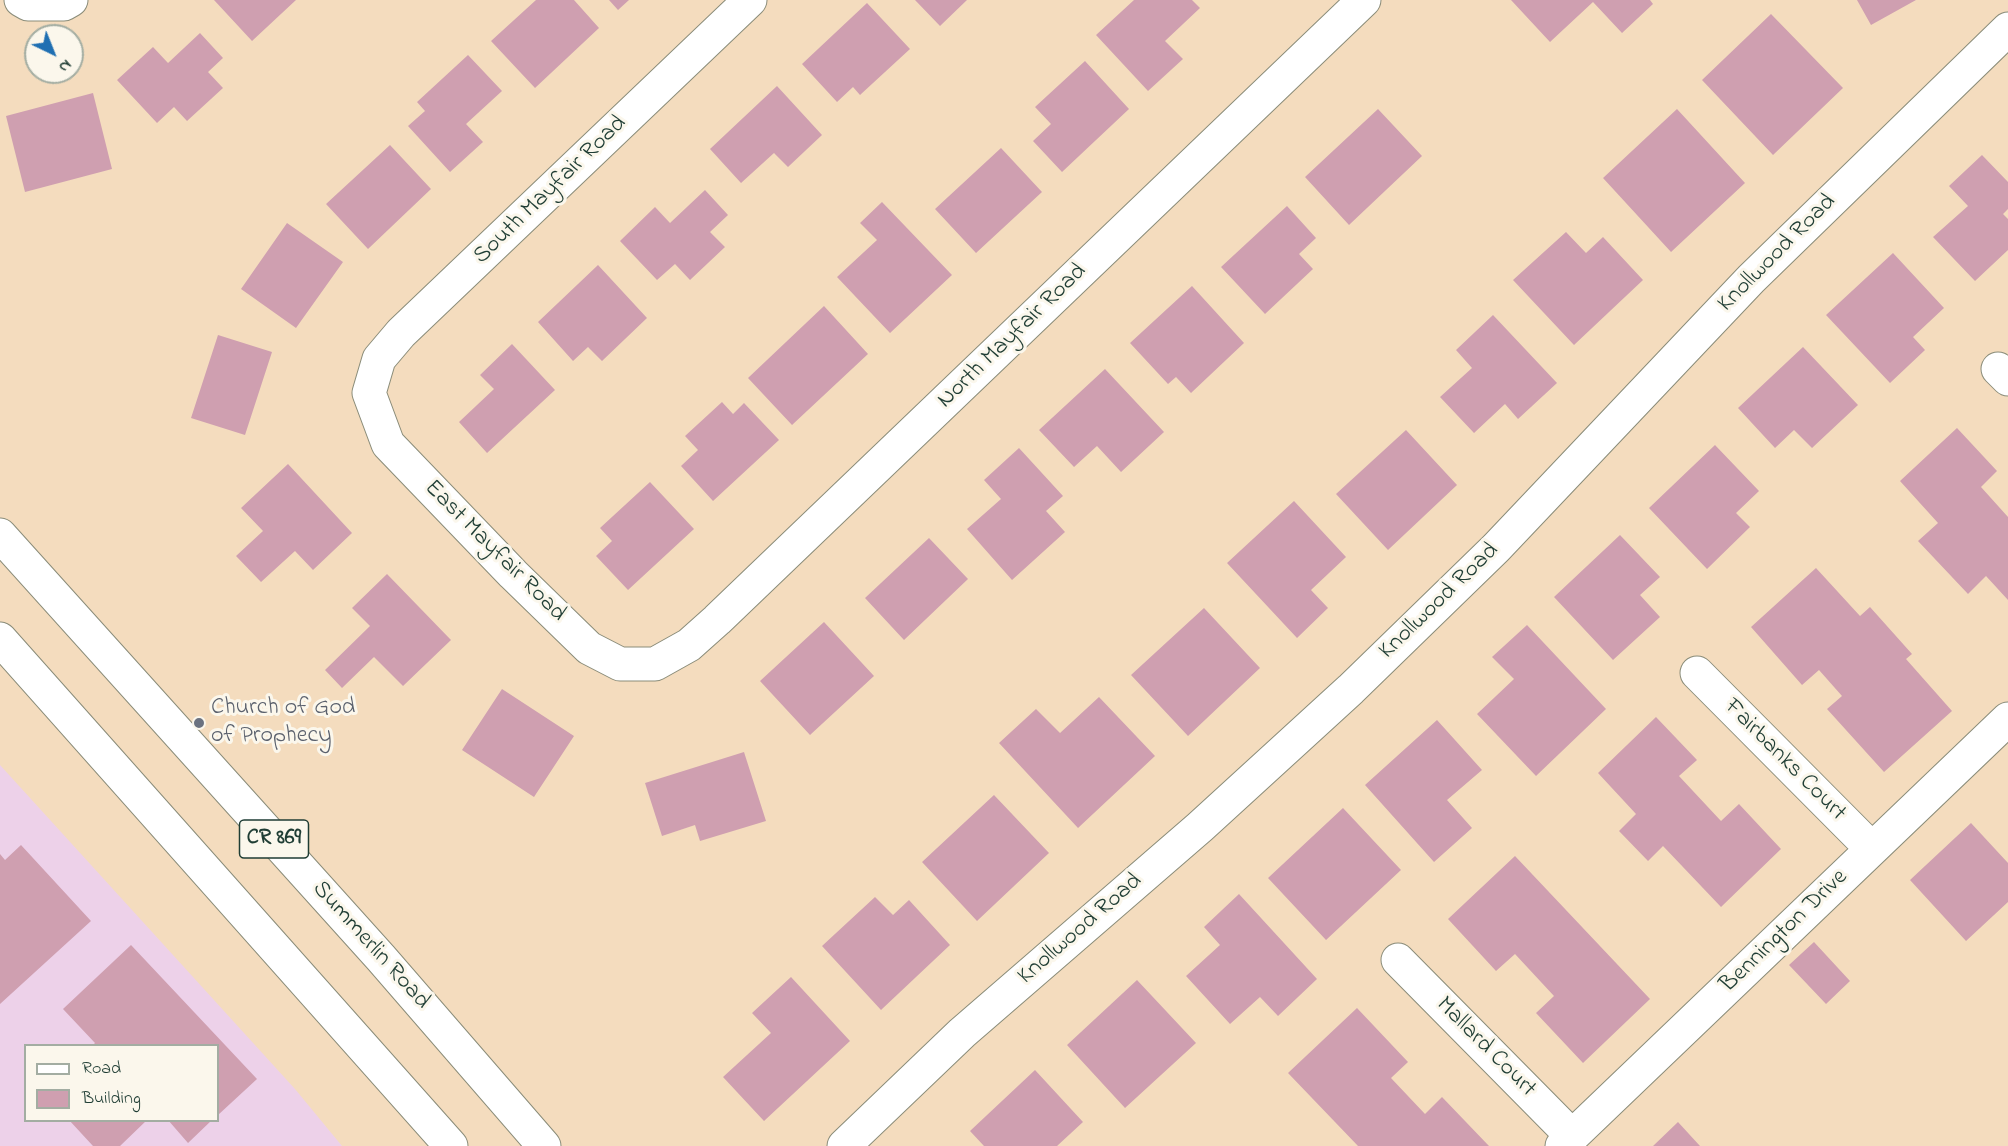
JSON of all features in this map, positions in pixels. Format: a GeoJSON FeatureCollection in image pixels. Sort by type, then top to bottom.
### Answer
{"type":"FeatureCollection","features":[{"type":"Feature","properties":{"kind":"street"},"geometry":{"type":"LineString","coordinates":[[21,0],[28,4],[64,4],[71,0]]}},
{"type":"Feature","properties":{"kind":"street","name":"South Mayfair Road"},"geometry":{"type":"LineString","coordinates":[[369,393],[379,359],[401,333],[750,0]]}},
{"type":"Feature","properties":{"kind":"street","name":"North Mayfair Road"},"geometry":{"type":"LineString","coordinates":[[655,664],[689,645],[717,620],[1364,0]]}},
{"type":"Feature","properties":{"kind":"street","name":"Knollwood Road"},"geometry":{"type":"LineString","coordinates":[[844,1146],[962,1033],[1200,827],[1351,689],[1496,548],[1751,279],[2008,29]]}},
{"type":"Feature","properties":{"kind":"street","name":"East Mayfair Road"},"geometry":{"type":"LineString","coordinates":[[369,393],[388,444],[513,574],[589,648],[621,664],[655,664]]}},
{"type":"Feature","properties":{"kind":"street","name":"Summerlin Road"},"geometry":{"type":"LineString","coordinates":[[0,535],[381,958],[544,1146]]}},
{"type":"Feature","properties":{"kind":"street","name":"CR 869"},"geometry":{"type":"LineString","coordinates":[[0,639],[451,1146]]}},
{"type":"Feature","properties":{"kind":"street","name":"Fairbanks Court"},"geometry":{"type":"LineString","coordinates":[[1697,673],[1872,849]]}},
{"type":"Feature","properties":{"kind":"street","name":"Bennington Drive"},"geometry":{"type":"LineString","coordinates":[[1567,1141],[2008,719]]}},
{"type":"Feature","properties":{"kind":"street","name":"Mallard Court"},"geometry":{"type":"LineString","coordinates":[[1398,960],[1567,1141]]}},
{"type":"Feature","properties":{"kind":"shaded area"},"geometry":{"type":"Polygon","coordinates":[[[0,765],[295,1089],[342,1146],[0,1146],[0,765]]]}},
{"type":"Feature","properties":{"kind":"building"},"geometry":{"type":"Polygon","coordinates":[[[214,0],[296,0],[252,41],[214,0]]]}},
{"type":"Feature","properties":{"kind":"building"},"geometry":{"type":"Polygon","coordinates":[[[536,0],[574,0],[599,28],[535,88],[491,41],[536,0]]]}},
{"type":"Feature","properties":{"kind":"building"},"geometry":{"type":"Polygon","coordinates":[[[609,0],[629,0],[618,10],[609,0]]]}},
{"type":"Feature","properties":{"kind":"building"},"geometry":{"type":"Polygon","coordinates":[[[915,0],[967,0],[940,26],[915,0]]]}},
{"type":"Feature","properties":{"kind":"building"},"geometry":{"type":"Polygon","coordinates":[[[1134,0],[1192,0],[1200,8],[1165,41],[1183,59],[1148,91],[1096,35],[1134,0]]]}},
{"type":"Feature","properties":{"kind":"building"},"geometry":{"type":"Polygon","coordinates":[[[1511,0],[1650,0],[1653,4],[1622,33],[1593,2],[1550,42],[1511,0]]]}},
{"type":"Feature","properties":{"kind":"building"},"geometry":{"type":"Polygon","coordinates":[[[1857,0],[1916,0],[1871,25],[1857,0]]]}},
{"type":"Feature","properties":{"kind":"building"},"geometry":{"type":"Polygon","coordinates":[[[867,3],[910,49],[860,95],[853,87],[837,102],[802,64],[867,3]]]}},
{"type":"Feature","properties":{"kind":"building"},"geometry":{"type":"Polygon","coordinates":[[[1771,14],[1843,88],[1773,155],[1702,80],[1771,14]]]}},
{"type":"Feature","properties":{"kind":"building"},"geometry":{"type":"Polygon","coordinates":[[[200,33],[223,58],[208,72],[223,88],[187,121],[174,107],[157,123],[117,80],[153,47],[168,63],[200,33]]]}},
{"type":"Feature","properties":{"kind":"building"},"geometry":{"type":"Polygon","coordinates":[[[468,55],[502,91],[466,124],[483,142],[450,172],[408,126],[425,111],[417,102],[468,55]]]}},
{"type":"Feature","properties":{"kind":"building"},"geometry":{"type":"Polygon","coordinates":[[[1085,61],[1129,109],[1062,172],[1033,141],[1051,124],[1035,107],[1085,61]]]}},
{"type":"Feature","properties":{"kind":"building"},"geometry":{"type":"Polygon","coordinates":[[[777,86],[822,135],[788,167],[774,153],[741,183],[710,149],[777,86]]]}},
{"type":"Feature","properties":{"kind":"building"},"geometry":{"type":"Polygon","coordinates":[[[93,93],[112,169],[25,192],[6,116],[93,93]]]}},
{"type":"Feature","properties":{"kind":"building"},"geometry":{"type":"Polygon","coordinates":[[[1378,109],[1422,156],[1349,225],[1305,177],[1378,109]]]}},
{"type":"Feature","properties":{"kind":"building"},"geometry":{"type":"Polygon","coordinates":[[[1677,109],[1745,183],[1671,252],[1603,178],[1677,109]]]}},
{"type":"Feature","properties":{"kind":"building"},"geometry":{"type":"Polygon","coordinates":[[[390,145],[431,189],[368,249],[326,204],[390,145]]]}},
{"type":"Feature","properties":{"kind":"building"},"geometry":{"type":"Polygon","coordinates":[[[1001,148],[1042,192],[976,253],[935,209],[1001,148]]]}},
{"type":"Feature","properties":{"kind":"building"},"geometry":{"type":"Polygon","coordinates":[[[1982,155],[2008,182],[2008,209],[2003,214],[2008,219],[2008,250],[1975,281],[1933,237],[1968,206],[1949,186],[1982,155]]]}},
{"type":"Feature","properties":{"kind":"building"},"geometry":{"type":"Polygon","coordinates":[[[705,190],[728,215],[710,232],[725,247],[690,280],[675,264],[657,280],[620,241],[655,207],[670,223],[705,190]]]}},
{"type":"Feature","properties":{"kind":"building"},"geometry":{"type":"Polygon","coordinates":[[[882,202],[952,275],[890,333],[837,277],[877,240],[860,223],[882,202]]]}},
{"type":"Feature","properties":{"kind":"building"},"geometry":{"type":"Polygon","coordinates":[[[1287,206],[1316,238],[1299,254],[1313,269],[1265,314],[1221,267],[1287,206]]]}},
{"type":"Feature","properties":{"kind":"building"},"geometry":{"type":"Polygon","coordinates":[[[287,223],[343,262],[296,328],[241,289],[287,223]]]}},
{"type":"Feature","properties":{"kind":"building"},"geometry":{"type":"Polygon","coordinates":[[[1566,232],[1586,253],[1603,237],[1643,280],[1574,345],[1513,280],[1566,232]]]}},
{"type":"Feature","properties":{"kind":"building"},"geometry":{"type":"Polygon","coordinates":[[[1893,253],[1944,308],[1913,337],[1925,350],[1890,383],[1826,315],[1893,253]]]}},
{"type":"Feature","properties":{"kind":"building"},"geometry":{"type":"Polygon","coordinates":[[[598,265],[647,318],[602,361],[588,347],[573,361],[538,322],[598,265]]]}},
{"type":"Feature","properties":{"kind":"building"},"geometry":{"type":"Polygon","coordinates":[[[1192,286],[1244,343],[1191,393],[1176,377],[1168,384],[1130,343],[1192,286]]]}},
{"type":"Feature","properties":{"kind":"building"},"geometry":{"type":"Polygon","coordinates":[[[824,306],[868,354],[792,425],[748,378],[824,306]]]}},
{"type":"Feature","properties":{"kind":"building"},"geometry":{"type":"Polygon","coordinates":[[[1493,315],[1557,383],[1518,419],[1505,404],[1474,433],[1440,397],[1472,368],[1456,350],[1493,315]]]}},
{"type":"Feature","properties":{"kind":"building"},"geometry":{"type":"Polygon","coordinates":[[[218,335],[272,352],[245,435],[191,418],[218,335]]]}},
{"type":"Feature","properties":{"kind":"building"},"geometry":{"type":"Polygon","coordinates":[[[512,344],[555,390],[487,453],[459,422],[494,389],[480,375],[512,344]]]}},
{"type":"Feature","properties":{"kind":"building"},"geometry":{"type":"Polygon","coordinates":[[[1803,347],[1858,405],[1812,448],[1794,430],[1775,448],[1738,408],[1803,347]]]}},
{"type":"Feature","properties":{"kind":"building"},"geometry":{"type":"Polygon","coordinates":[[[1105,369],[1164,432],[1121,472],[1097,446],[1074,467],[1039,430],[1105,369]]]}},
{"type":"Feature","properties":{"kind":"building"},"geometry":{"type":"Polygon","coordinates":[[[722,402],[733,414],[744,403],[779,440],[713,501],[681,466],[698,450],[685,436],[722,402]]]}},
{"type":"Feature","properties":{"kind":"building"},"geometry":{"type":"Polygon","coordinates":[[[1957,428],[1997,471],[1981,487],[2008,517],[2008,600],[1986,576],[1968,594],[1918,541],[1938,523],[1900,481],[1957,428]]]}},
{"type":"Feature","properties":{"kind":"building"},"geometry":{"type":"Polygon","coordinates":[[[1406,430],[1457,485],[1388,550],[1336,494],[1406,430]]]}},
{"type":"Feature","properties":{"kind":"building"},"geometry":{"type":"Polygon","coordinates":[[[1715,445],[1759,491],[1736,513],[1750,527],[1707,569],[1649,508],[1715,445]]]}},
{"type":"Feature","properties":{"kind":"building"},"geometry":{"type":"Polygon","coordinates":[[[1019,448],[1063,496],[1046,511],[1065,532],[1012,580],[967,529],[1001,499],[984,480],[1019,448]]]}},
{"type":"Feature","properties":{"kind":"building"},"geometry":{"type":"Polygon","coordinates":[[[288,464],[352,533],[313,570],[295,551],[261,582],[236,556],[263,531],[241,508],[288,464]]]}},
{"type":"Feature","properties":{"kind":"building"},"geometry":{"type":"Polygon","coordinates":[[[650,482],[694,529],[628,590],[596,556],[612,541],[600,528],[650,482]]]}},
{"type":"Feature","properties":{"kind":"building"},"geometry":{"type":"Polygon","coordinates":[[[1294,501],[1346,557],[1311,590],[1328,608],[1297,638],[1227,563],[1294,501]]]}},
{"type":"Feature","properties":{"kind":"building"},"geometry":{"type":"Polygon","coordinates":[[[1620,535],[1660,577],[1640,595],[1660,617],[1613,660],[1554,597],[1620,535]]]}},
{"type":"Feature","properties":{"kind":"building"},"geometry":{"type":"Polygon","coordinates":[[[929,538],[968,579],[904,640],[865,598],[929,538]]]}},
{"type":"Feature","properties":{"kind":"building"},"geometry":{"type":"Polygon","coordinates":[[[1816,568],[1860,616],[1870,607],[1912,654],[1906,659],[1952,711],[1884,772],[1827,709],[1842,696],[1819,670],[1802,685],[1751,627],[1816,568]]]}},
{"type":"Feature","properties":{"kind":"building"},"geometry":{"type":"Polygon","coordinates":[[[387,574],[451,640],[403,686],[374,657],[342,688],[325,670],[370,626],[352,608],[387,574]]]}},
{"type":"Feature","properties":{"kind":"building"},"geometry":{"type":"Polygon","coordinates":[[[1204,608],[1260,668],[1188,736],[1131,675],[1204,608]]]}},
{"type":"Feature","properties":{"kind":"building"},"geometry":{"type":"Polygon","coordinates":[[[824,622],[874,676],[810,735],[760,681],[824,622]]]}},
{"type":"Feature","properties":{"kind":"building"},"geometry":{"type":"Polygon","coordinates":[[[1527,625],[1606,709],[1536,776],[1477,714],[1514,679],[1492,657],[1527,625]]]}},
{"type":"Feature","properties":{"kind":"building"},"geometry":{"type":"Polygon","coordinates":[[[502,689],[574,736],[534,797],[462,750],[502,689]]]}},
{"type":"Feature","properties":{"kind":"building"},"geometry":{"type":"Polygon","coordinates":[[[1099,697],[1155,756],[1078,828],[999,743],[1036,709],[1060,733],[1099,697]]]}},
{"type":"Feature","properties":{"kind":"building"},"geometry":{"type":"Polygon","coordinates":[[[1656,717],[1697,760],[1679,776],[1721,821],[1739,804],[1781,849],[1721,907],[1663,846],[1648,861],[1619,831],[1636,814],[1598,773],[1656,717]]]}},
{"type":"Feature","properties":{"kind":"building"},"geometry":{"type":"Polygon","coordinates":[[[1437,720],[1482,770],[1447,800],[1472,828],[1434,862],[1365,785],[1437,720]]]}},
{"type":"Feature","properties":{"kind":"building"},"geometry":{"type":"Polygon","coordinates":[[[744,752],[766,821],[700,841],[695,825],[662,836],[645,783],[744,752]]]}},
{"type":"Feature","properties":{"kind":"building"},"geometry":{"type":"Polygon","coordinates":[[[994,795],[1049,853],[977,921],[922,862],[994,795]]]}},
{"type":"Feature","properties":{"kind":"building"},"geometry":{"type":"Polygon","coordinates":[[[1343,808],[1401,870],[1326,940],[1268,878],[1343,808]]]}},
{"type":"Feature","properties":{"kind":"building"},"geometry":{"type":"Polygon","coordinates":[[[1971,823],[2008,863],[2008,902],[1966,941],[1910,880],[1971,823]]]}},
{"type":"Feature","properties":{"kind":"building"},"geometry":{"type":"Polygon","coordinates":[[[21,845],[91,921],[0,1004],[0,854],[5,860],[21,845]]]}},
{"type":"Feature","properties":{"kind":"building"},"geometry":{"type":"Polygon","coordinates":[[[1515,856],[1650,999],[1583,1063],[1536,1013],[1554,996],[1515,954],[1496,971],[1448,919],[1515,856]]]}},
{"type":"Feature","properties":{"kind":"building"},"geometry":{"type":"Polygon","coordinates":[[[1239,894],[1317,979],[1278,1016],[1260,997],[1230,1024],[1186,976],[1220,945],[1204,927],[1239,894]]]}},
{"type":"Feature","properties":{"kind":"building"},"geometry":{"type":"Polygon","coordinates":[[[875,897],[893,915],[909,900],[950,945],[881,1010],[822,946],[875,897]]]}},
{"type":"Feature","properties":{"kind":"building"},"geometry":{"type":"Polygon","coordinates":[[[1814,942],[1850,981],[1826,1004],[1789,965],[1814,942]]]}},
{"type":"Feature","properties":{"kind":"building"},"geometry":{"type":"Polygon","coordinates":[[[131,945],[257,1079],[219,1114],[219,1044],[94,1044],[63,1009],[131,945]]]}},
{"type":"Feature","properties":{"kind":"building"},"geometry":{"type":"Polygon","coordinates":[[[791,977],[850,1041],[764,1121],[723,1077],[771,1033],[752,1013],[791,977]]]}},
{"type":"Feature","properties":{"kind":"building"},"geometry":{"type":"Polygon","coordinates":[[[1137,980],[1196,1043],[1125,1108],[1067,1045],[1137,980]]]}},
{"type":"Feature","properties":{"kind":"building"},"geometry":{"type":"Polygon","coordinates":[[[1357,1008],[1408,1062],[1391,1078],[1425,1114],[1442,1097],[1489,1146],[1358,1146],[1288,1073],[1357,1008]]]}},
{"type":"Feature","properties":{"kind":"building"},"geometry":{"type":"Polygon","coordinates":[[[1035,1070],[1083,1122],[1057,1146],[984,1146],[970,1131],[1035,1070]]]}},
{"type":"Feature","properties":{"kind":"building"},"geometry":{"type":"Polygon","coordinates":[[[71,1122],[145,1122],[120,1146],[93,1146],[71,1122]]]}},
{"type":"Feature","properties":{"kind":"building"},"geometry":{"type":"Polygon","coordinates":[[[170,1122],[210,1122],[188,1143],[170,1122]]]}},
{"type":"Feature","properties":{"kind":"building"},"geometry":{"type":"Polygon","coordinates":[[[1678,1122],[1700,1146],[1653,1146],[1678,1122]]]}},
{"type":"Feature","properties":{"kind":"place","name":"Church of God of Prophecy"},"geometry":{"type":"Point","coordinates":[199,723]}}]}
